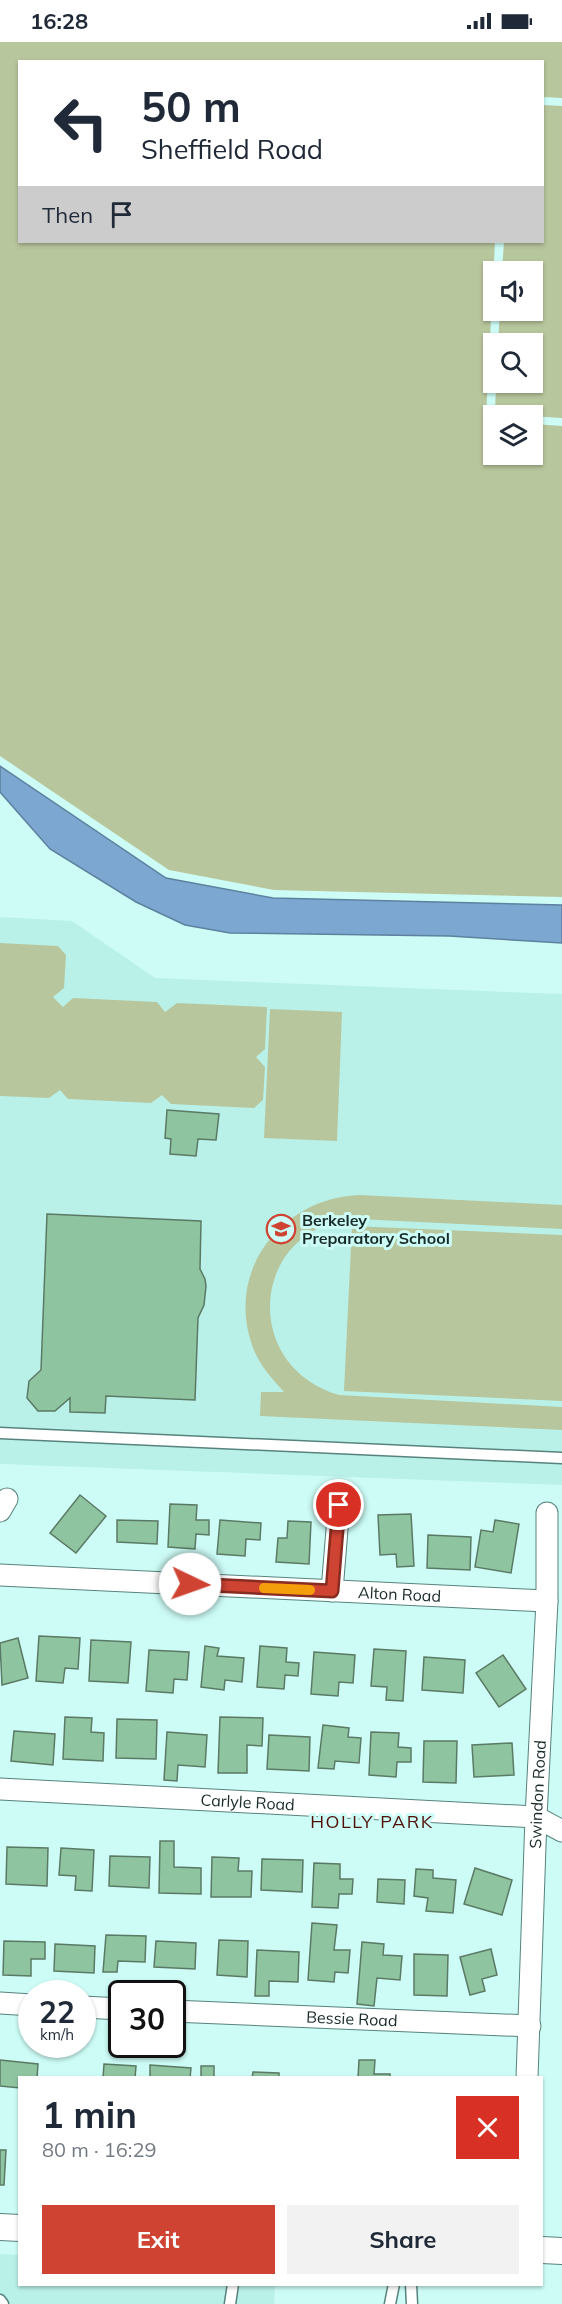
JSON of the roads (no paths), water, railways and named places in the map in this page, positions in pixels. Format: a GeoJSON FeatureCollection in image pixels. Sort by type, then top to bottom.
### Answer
{"type":"FeatureCollection","features":[{"type":"Feature","properties":{"kind":"street"},"geometry":{"type":"LineString","coordinates":[[332,1591],[339,1505]]}},
{"type":"Feature","properties":{"kind":"street","name":"Swindon Road"},"geometry":{"type":"LineString","coordinates":[[527,2076],[536,1817],[547,1601],[547,1513]]}},
{"type":"Feature","properties":{"kind":"street","name":"Alton Road"},"geometry":{"type":"LineString","coordinates":[[0,1575],[547,1601]]}},
{"type":"Feature","properties":{"kind":"street","name":"Carlyle Road"},"geometry":{"type":"LineString","coordinates":[[0,1789],[536,1817],[562,1831]]}},
{"type":"Feature","properties":{"kind":"street"},"geometry":{"type":"LineString","coordinates":[[0,2003],[18,2004]]}},
{"type":"Feature","properties":{"kind":"street","name":"Bessie Road"},"geometry":{"type":"LineString","coordinates":[[186,2012],[530,2026]]}},
{"type":"Feature","properties":{"kind":"street"},"geometry":{"type":"LineString","coordinates":[[0,2227],[18,2228]]}},
{"type":"Feature","properties":{"kind":"street"},"geometry":{"type":"LineString","coordinates":[[543,2250],[562,2251]]}},
{"type":"Feature","properties":{"kind":"lane"},"geometry":{"type":"LineString","coordinates":[[0,1432],[562,1458]]}},
{"type":"Feature","properties":{"kind":"lane"},"geometry":{"type":"LineString","coordinates":[[230,2304],[232,2286]]}},
{"type":"Feature","properties":{"kind":"lane"},"geometry":{"type":"LineString","coordinates":[[390,2304],[394,2286]]}},
{"type":"Feature","properties":{"kind":"lane"},"geometry":{"type":"LineString","coordinates":[[411,2286],[412,2304]]}},
{"type":"Feature","properties":{"kind":"lane"},"geometry":{"type":"LineString","coordinates":[[0,2300],[3,2304]]}},
{"type":"Feature","properties":{"kind":"water"},"geometry":{"type":"Polygon","coordinates":[[[0,766],[166,878],[273,898],[562,905],[562,943],[449,936],[230,933],[185,925],[136,902],[50,849],[0,792],[0,766]]]}},
{"type":"Feature","properties":{"kind":"place","name":"Berkeley Preparatory School"},"geometry":{"type":"Point","coordinates":[281,1229]}},
{"type":"Feature","properties":{"kind":"district","name":"HOLLY PARK"},"geometry":{"type":"Point","coordinates":[372,1821]}}]}
